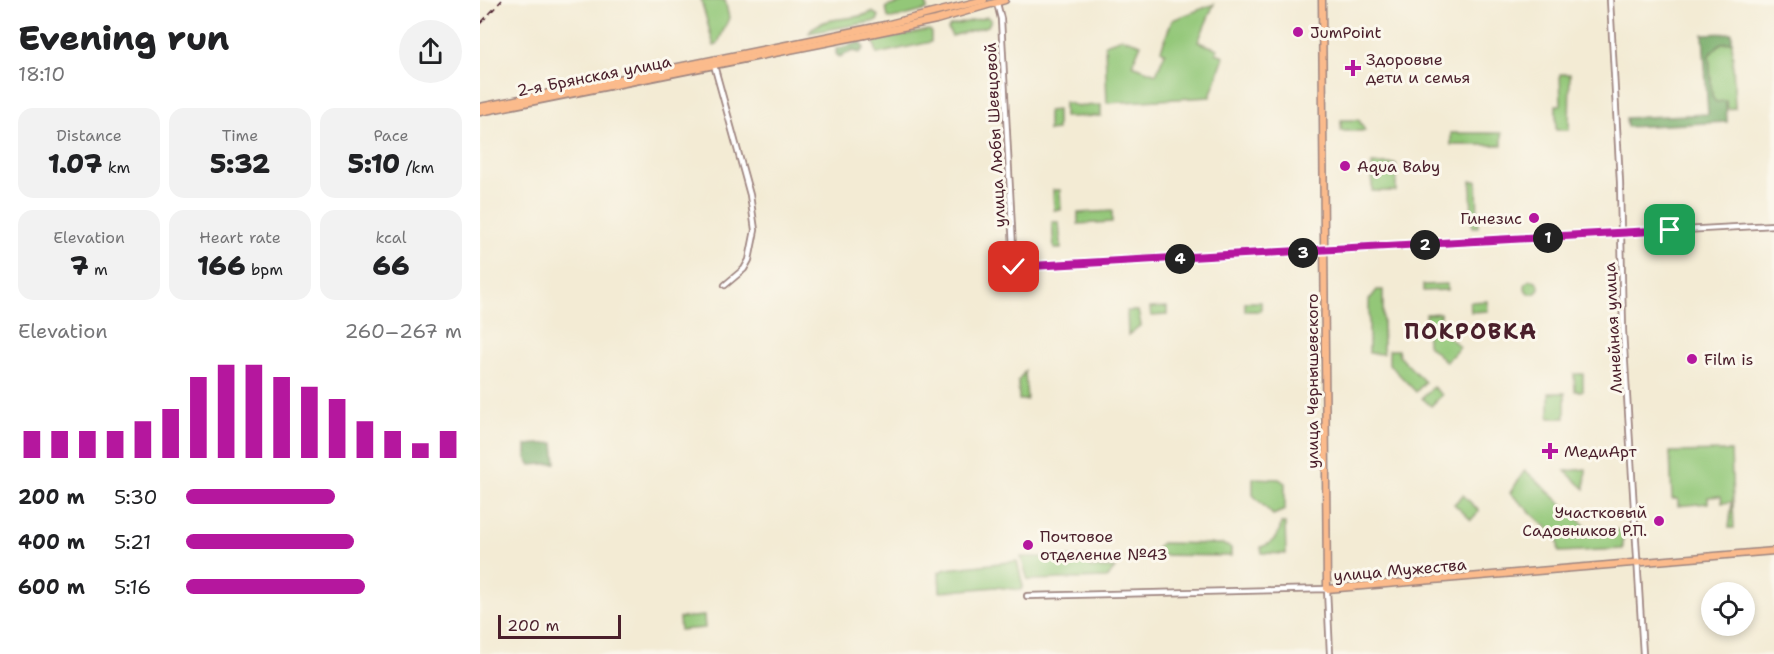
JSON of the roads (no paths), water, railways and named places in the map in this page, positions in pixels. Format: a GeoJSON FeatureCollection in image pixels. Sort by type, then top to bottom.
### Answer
{"type":"FeatureCollection","features":[{"type":"Feature","properties":{"kind":"main road"},"geometry":{"type":"LineString","coordinates":[[713,62],[934,14],[984,0]]}},
{"type":"Feature","properties":{"kind":"main road"},"geometry":{"type":"LineString","coordinates":[[713,62],[916,24],[1005,0]]}},
{"type":"Feature","properties":{"kind":"main road","name":"улица Чернышевского"},"geometry":{"type":"LineString","coordinates":[[1322,0],[1327,589]]}},
{"type":"Feature","properties":{"kind":"main road","name":"2-я Брянская улица"},"geometry":{"type":"LineString","coordinates":[[480,107],[713,62]]}},
{"type":"Feature","properties":{"kind":"main road","name":"2-я Брянская улица"},"geometry":{"type":"LineString","coordinates":[[480,112],[713,62]]}},
{"type":"Feature","properties":{"kind":"main road","name":"улица Мужества"},"geometry":{"type":"LineString","coordinates":[[1327,589],[1774,551]]}},
{"type":"Feature","properties":{"kind":"street","name":"Линейная улица"},"geometry":{"type":"LineString","coordinates":[[1610,0],[1621,232],[1623,335],[1643,654]]}},
{"type":"Feature","properties":{"kind":"street","name":"улица Любы Шевцовой"},"geometry":{"type":"LineString","coordinates":[[997,3],[1001,19],[1014,267],[1324,252]]}},
{"type":"Feature","properties":{"kind":"street"},"geometry":{"type":"LineString","coordinates":[[713,62],[750,195],[755,230],[749,260],[744,269],[725,285]]}},
{"type":"Feature","properties":{"kind":"street"},"geometry":{"type":"LineString","coordinates":[[1324,252],[1621,232],[1774,225]]}},
{"type":"Feature","properties":{"kind":"street","name":"улица Мужества"},"geometry":{"type":"LineString","coordinates":[[1027,596],[1327,589]]}},
{"type":"Feature","properties":{"kind":"street","name":"улица Чернышевского"},"geometry":{"type":"LineString","coordinates":[[1327,589],[1330,654]]}},
{"type":"Feature","properties":{"kind":"railway"},"geometry":{"type":"LineString","coordinates":[[480,24],[502,0]]}},
{"type":"Feature","properties":{"kind":"place","name":"JumPoint"},"geometry":{"type":"Point","coordinates":[1298,32]}},
{"type":"Feature","properties":{"kind":"place","name":"Здоровые дети и семья"},"geometry":{"type":"Point","coordinates":[1353,68]}},
{"type":"Feature","properties":{"kind":"place","name":"Aqua Baby"},"geometry":{"type":"Point","coordinates":[1345,166]}},
{"type":"Feature","properties":{"kind":"place","name":"Гинезис"},"geometry":{"type":"Point","coordinates":[1534,218]}},
{"type":"Feature","properties":{"kind":"place","name":"Film is"},"geometry":{"type":"Point","coordinates":[1692,359]}},
{"type":"Feature","properties":{"kind":"place","name":"МедиАрт"},"geometry":{"type":"Point","coordinates":[1550,451]}},
{"type":"Feature","properties":{"kind":"place","name":"Участковый Садовников Р.П."},"geometry":{"type":"Point","coordinates":[1659,521]}},
{"type":"Feature","properties":{"kind":"place","name":"Почтовое отделение №43"},"geometry":{"type":"Point","coordinates":[1028,545]}},
{"type":"Feature","properties":{"kind":"district","name":"ПОКРОВКА"},"geometry":{"type":"Point","coordinates":[1471,331]}}]}
